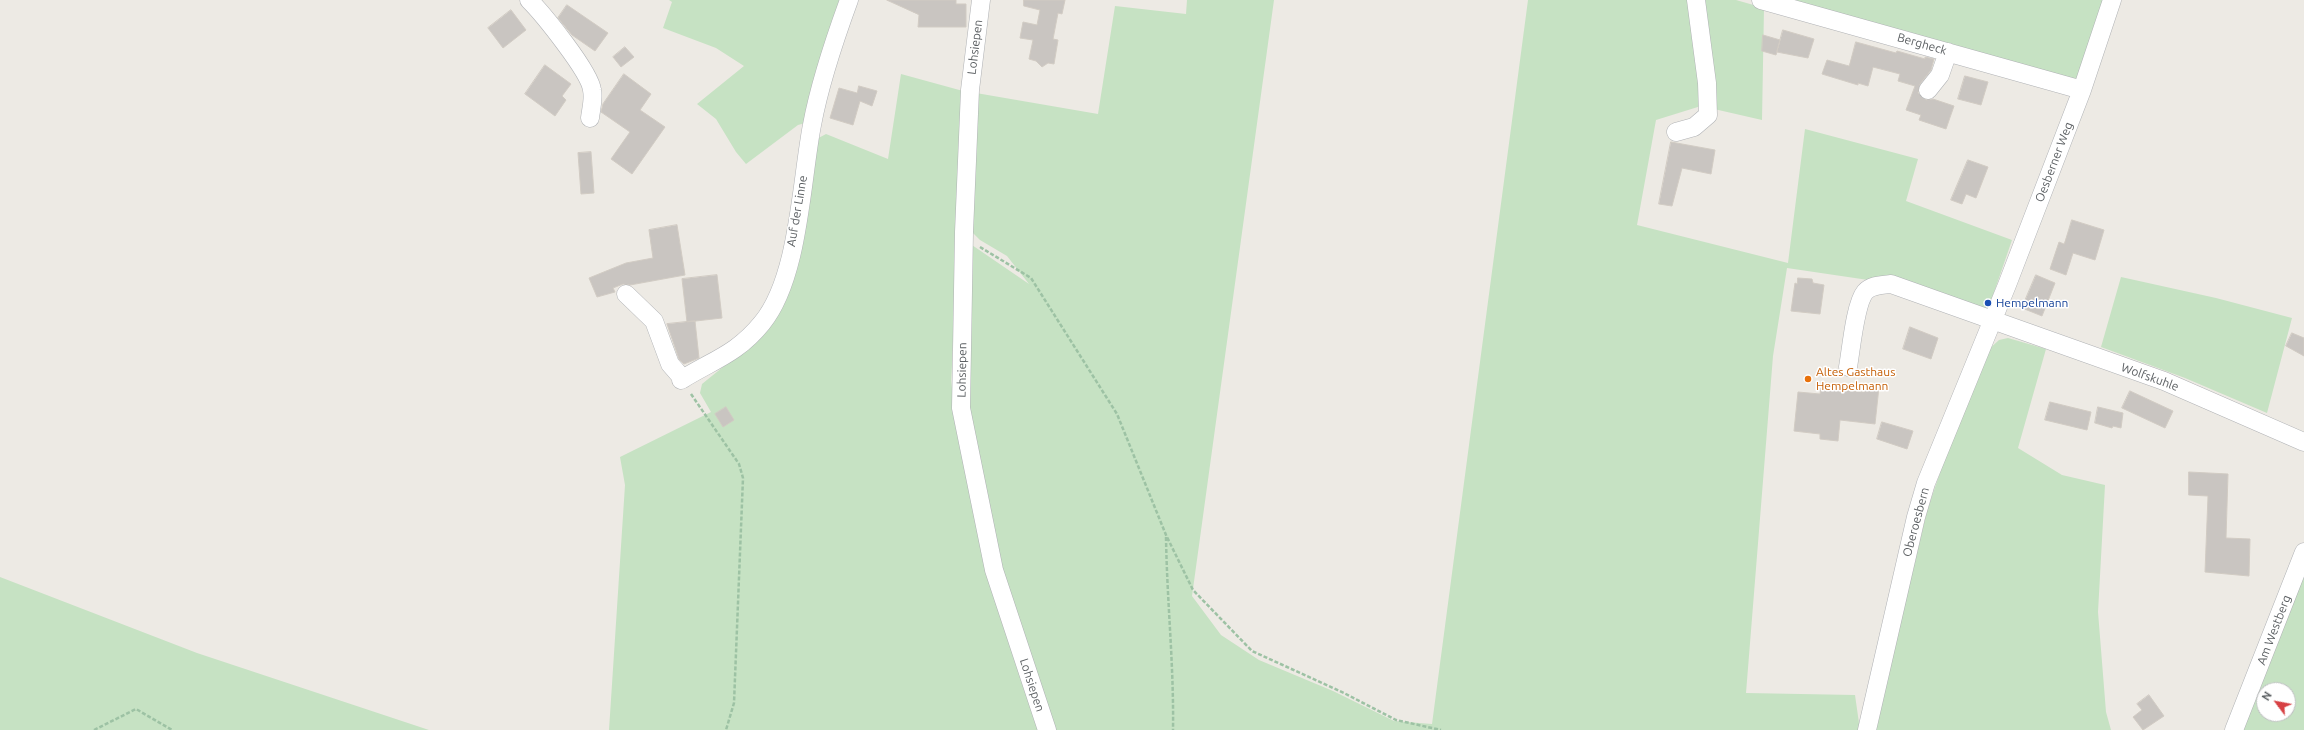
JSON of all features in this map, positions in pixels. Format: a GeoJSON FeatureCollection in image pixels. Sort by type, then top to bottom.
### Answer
{"type":"FeatureCollection","features":[{"type":"Feature","properties":{"kind":"street"},"geometry":{"type":"LineString","coordinates":[[529,0],[572,54],[590,81],[592,90],[590,118]]}},
{"type":"Feature","properties":{"kind":"street","name":"Auf der Linne"},"geometry":{"type":"LineString","coordinates":[[682,380],[725,357],[745,341],[762,323],[782,286],[793,240],[818,95],[849,0]]}},
{"type":"Feature","properties":{"kind":"street","name":"Lohsiepen"},"geometry":{"type":"LineString","coordinates":[[980,0],[970,90],[964,232],[961,408],[994,570],[1047,730]]}},
{"type":"Feature","properties":{"kind":"street"},"geometry":{"type":"LineString","coordinates":[[1676,132],[1694,127],[1708,115],[1707,83],[1696,0]]}},
{"type":"Feature","properties":{"kind":"street","name":"Bergheck"},"geometry":{"type":"LineString","coordinates":[[1762,0],[2082,90]]}},
{"type":"Feature","properties":{"kind":"street","name":"Oesberner Weg"},"geometry":{"type":"LineString","coordinates":[[1992,322],[2082,90],[2112,0]]}},
{"type":"Feature","properties":{"kind":"street"},"geometry":{"type":"LineString","coordinates":[[1928,90],[1940,75],[1948,52]]}},
{"type":"Feature","properties":{"kind":"street","name":"Wolfskuhle"},"geometry":{"type":"LineString","coordinates":[[1848,367],[1859,305],[1865,292],[1877,285],[1891,284],[1932,297],[1992,322],[2164,381],[2304,442]]}},
{"type":"Feature","properties":{"kind":"street"},"geometry":{"type":"LineString","coordinates":[[626,294],[654,321],[670,364],[682,380]]}},
{"type":"Feature","properties":{"kind":"street","name":"Oberoesbern"},"geometry":{"type":"LineString","coordinates":[[1867,730],[1910,539],[1926,483],[1992,322]]}},
{"type":"Feature","properties":{"kind":"street","name":"Am Westberg"},"geometry":{"type":"LineString","coordinates":[[2234,730],[2304,552]]}},
{"type":"Feature","properties":{"kind":"path"},"geometry":{"type":"LineString","coordinates":[[964,232],[978,246],[1031,278],[1117,414],[1166,535],[1193,590],[1252,651],[1344,693],[1396,720],[1441,730]]}},
{"type":"Feature","properties":{"kind":"path"},"geometry":{"type":"LineString","coordinates":[[682,380],[739,464],[743,478],[734,703],[726,730]]}},
{"type":"Feature","properties":{"kind":"path"},"geometry":{"type":"LineString","coordinates":[[1166,535],[1167,592],[1174,680],[1172,730]]}},
{"type":"Feature","properties":{"kind":"path"},"geometry":{"type":"LineString","coordinates":[[94,730],[136,710],[172,730]]}},
{"type":"Feature","properties":{"kind":"green space"},"geometry":{"type":"Polygon","coordinates":[[[669,0],[842,0],[805,123],[798,125],[746,164],[736,152],[716,119],[697,104],[744,66],[716,48],[663,28],[672,2],[669,0]]]}},
{"type":"Feature","properties":{"kind":"green space"},"geometry":{"type":"Polygon","coordinates":[[[1187,0],[1274,0],[1192,596],[1221,635],[1259,660],[1333,691],[1394,721],[1432,724],[1528,0],[1736,0],[1764,8],[1762,120],[1701,106],[1656,120],[1637,225],[1788,263],[1805,129],[1918,159],[1906,201],[2012,240],[1989,307],[1982,309],[1875,281],[1787,268],[1773,356],[1746,693],[1855,695],[1860,730],[609,730],[625,485],[620,457],[711,412],[700,393],[702,384],[739,354],[761,333],[813,141],[826,134],[888,159],[901,74],[963,91],[951,389],[969,243],[1029,284],[1007,256],[980,240],[970,230],[976,93],[1098,114],[1115,6],[1186,14],[1187,0]]]}},
{"type":"Feature","properties":{"kind":"green space"},"geometry":{"type":"Polygon","coordinates":[[[1784,0],[2107,0],[2079,83],[1784,0]]]}},
{"type":"Feature","properties":{"kind":"green space"},"geometry":{"type":"Polygon","coordinates":[[[2121,277],[2216,298],[2292,318],[2267,413],[2185,378],[2101,347],[2121,277]]]}},
{"type":"Feature","properties":{"kind":"green space"},"geometry":{"type":"Polygon","coordinates":[[[2008,338],[2046,349],[2018,448],[2062,475],[2105,485],[2098,612],[2106,712],[2111,730],[1875,730],[1927,511],[1948,449],[1987,351],[1999,340],[2008,338]]]}},
{"type":"Feature","properties":{"kind":"green space"},"geometry":{"type":"Polygon","coordinates":[[[2304,566],[2304,730],[2240,730],[2256,689],[2256,722],[2296,722],[2296,682],[2259,682],[2304,566]]]}},
{"type":"Feature","properties":{"kind":"green space"},"geometry":{"type":"Polygon","coordinates":[[[0,577],[197,653],[429,730],[0,730],[0,577]]]}},
{"type":"Feature","properties":{"kind":"building"},"geometry":{"type":"Polygon","coordinates":[[[887,0],[956,0],[956,4],[966,4],[966,27],[918,27],[919,15],[887,0]]]}},
{"type":"Feature","properties":{"kind":"building"},"geometry":{"type":"Polygon","coordinates":[[[1024,0],[1065,0],[1062,14],[1058,13],[1053,39],[1058,40],[1054,64],[1048,63],[1042,67],[1036,61],[1029,59],[1033,40],[1020,38],[1023,22],[1037,25],[1040,10],[1024,6],[1024,0]]]}},
{"type":"Feature","properties":{"kind":"building"},"geometry":{"type":"Polygon","coordinates":[[[567,5],[608,33],[595,51],[572,35],[558,18],[567,5]]]}},
{"type":"Feature","properties":{"kind":"building"},"geometry":{"type":"Polygon","coordinates":[[[511,10],[526,30],[503,48],[488,28],[511,10]]]}},
{"type":"Feature","properties":{"kind":"building"},"geometry":{"type":"Polygon","coordinates":[[[1783,30],[1814,39],[1808,58],[1777,52],[1783,30]]]}},
{"type":"Feature","properties":{"kind":"building"},"geometry":{"type":"Polygon","coordinates":[[[1763,35],[1780,40],[1776,55],[1762,51],[1763,35]]]}},
{"type":"Feature","properties":{"kind":"building"},"geometry":{"type":"Polygon","coordinates":[[[1856,42],[1896,53],[1897,51],[1925,59],[1925,57],[1934,59],[1931,70],[1920,84],[1918,93],[1926,100],[1933,99],[1954,106],[1946,129],[1919,120],[1921,115],[1906,110],[1915,86],[1898,81],[1900,74],[1873,67],[1868,86],[1858,83],[1858,85],[1822,74],[1827,60],[1849,66],[1856,42]]]}},
{"type":"Feature","properties":{"kind":"building"},"geometry":{"type":"Polygon","coordinates":[[[625,47],[634,57],[621,67],[613,57],[625,47]]]}},
{"type":"Feature","properties":{"kind":"building"},"geometry":{"type":"Polygon","coordinates":[[[545,65],[571,84],[562,96],[566,100],[555,116],[525,94],[545,65]]]}},
{"type":"Feature","properties":{"kind":"building"},"geometry":{"type":"Polygon","coordinates":[[[624,74],[651,94],[640,110],[665,127],[632,174],[611,159],[630,132],[601,112],[603,104],[624,74]]]}},
{"type":"Feature","properties":{"kind":"building"},"geometry":{"type":"Polygon","coordinates":[[[1965,76],[1988,82],[1981,105],[1958,99],[1965,76]]]}},
{"type":"Feature","properties":{"kind":"building"},"geometry":{"type":"Polygon","coordinates":[[[859,86],[877,91],[872,106],[860,101],[853,125],[830,118],[839,88],[857,93],[859,86]]]}},
{"type":"Feature","properties":{"kind":"building"},"geometry":{"type":"Polygon","coordinates":[[[1671,142],[1715,150],[1711,174],[1682,168],[1672,206],[1659,204],[1671,142]]]}},
{"type":"Feature","properties":{"kind":"building"},"geometry":{"type":"Polygon","coordinates":[[[591,152],[594,193],[581,194],[578,153],[591,152]]]}},
{"type":"Feature","properties":{"kind":"building"},"geometry":{"type":"Polygon","coordinates":[[[1968,160],[1988,167],[1976,198],[1966,194],[1962,204],[1951,200],[1968,160]]]}},
{"type":"Feature","properties":{"kind":"building"},"geometry":{"type":"Polygon","coordinates":[[[2072,220],[2104,230],[2095,260],[2073,253],[2066,275],[2050,269],[2059,242],[2064,244],[2072,220]]]}},
{"type":"Feature","properties":{"kind":"building"},"geometry":{"type":"Polygon","coordinates":[[[677,225],[685,275],[630,285],[623,284],[613,288],[615,292],[597,297],[589,278],[626,263],[653,258],[649,230],[677,225]]]}},
{"type":"Feature","properties":{"kind":"building"},"geometry":{"type":"Polygon","coordinates":[[[717,275],[722,318],[687,322],[682,279],[717,275]]]}},
{"type":"Feature","properties":{"kind":"building"},"geometry":{"type":"Polygon","coordinates":[[[2036,275],[2055,283],[2042,316],[2022,308],[2036,275]]]}},
{"type":"Feature","properties":{"kind":"building"},"geometry":{"type":"Polygon","coordinates":[[[1798,278],[1812,279],[1813,283],[1824,285],[1820,314],[1791,311],[1795,283],[1797,284],[1798,278]]]}},
{"type":"Feature","properties":{"kind":"building"},"geometry":{"type":"Polygon","coordinates":[[[695,321],[699,358],[684,364],[679,359],[667,324],[695,321]]]}},
{"type":"Feature","properties":{"kind":"building"},"geometry":{"type":"Polygon","coordinates":[[[1910,327],[1938,338],[1931,359],[1903,349],[1910,327]]]}},
{"type":"Feature","properties":{"kind":"building"},"geometry":{"type":"Polygon","coordinates":[[[2292,333],[2304,338],[2304,356],[2286,346],[2292,333]]]}},
{"type":"Feature","properties":{"kind":"building"},"geometry":{"type":"Polygon","coordinates":[[[1865,385],[1879,387],[1875,424],[1840,420],[1838,441],[1820,439],[1820,434],[1794,431],[1798,392],[1820,394],[1821,388],[1864,392],[1865,385]]]}},
{"type":"Feature","properties":{"kind":"building"},"geometry":{"type":"Polygon","coordinates":[[[2130,391],[2173,411],[2165,428],[2122,408],[2130,391]]]}},
{"type":"Feature","properties":{"kind":"building"},"geometry":{"type":"Polygon","coordinates":[[[2050,402],[2091,412],[2087,430],[2045,420],[2050,402]]]}},
{"type":"Feature","properties":{"kind":"building"},"geometry":{"type":"Polygon","coordinates":[[[726,407],[734,420],[723,427],[715,414],[726,407]]]}},
{"type":"Feature","properties":{"kind":"building"},"geometry":{"type":"Polygon","coordinates":[[[2098,407],[2123,413],[2121,428],[2113,426],[2112,428],[2095,423],[2098,407]]]}},
{"type":"Feature","properties":{"kind":"building"},"geometry":{"type":"Polygon","coordinates":[[[1882,422],[1913,431],[1907,449],[1877,439],[1882,422]]]}},
{"type":"Feature","properties":{"kind":"building"},"geometry":{"type":"Polygon","coordinates":[[[2189,472],[2228,474],[2226,538],[2250,539],[2249,576],[2205,572],[2208,496],[2189,495],[2189,472]]]}},
{"type":"Feature","properties":{"kind":"building"},"geometry":{"type":"Polygon","coordinates":[[[2149,695],[2164,716],[2143,730],[2133,717],[2142,710],[2137,704],[2149,695]]]}},
{"type":"Feature","properties":{"kind":"place","name":"Hempelmann"},"geometry":{"type":"Point","coordinates":[1988,303]}},
{"type":"Feature","properties":{"kind":"place","name":"Altes Gasthaus Hempelmann"},"geometry":{"type":"Point","coordinates":[1808,379]}}]}
